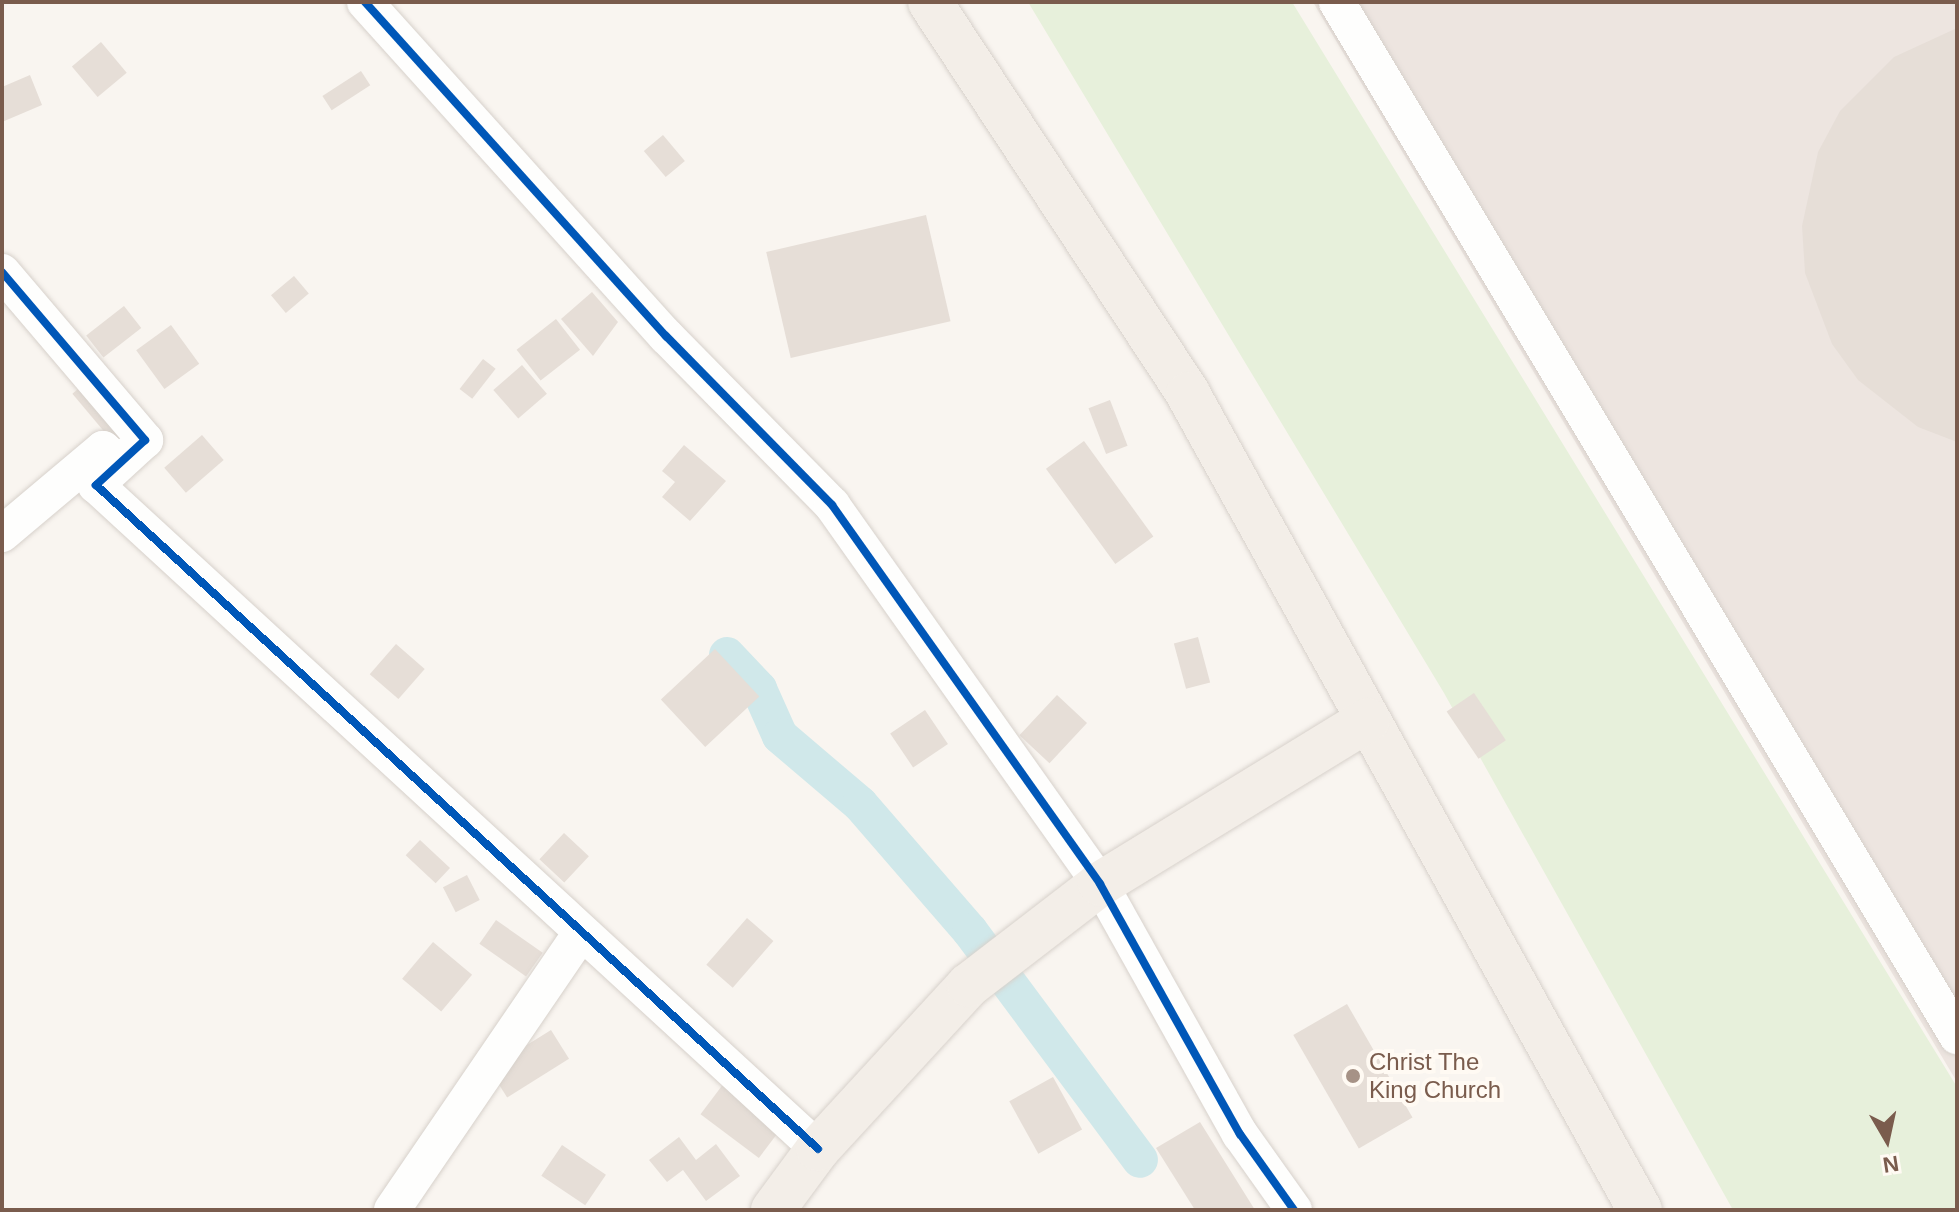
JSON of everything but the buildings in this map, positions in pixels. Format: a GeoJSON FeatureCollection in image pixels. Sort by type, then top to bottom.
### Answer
{"type":"FeatureCollection","features":[{"type":"Feature","properties":{"kind":"main road"},"geometry":{"type":"LineString","coordinates":[[930,2],[1188,394],[1640,1210]]}},
{"type":"Feature","properties":{"kind":"main road"},"geometry":{"type":"LineString","coordinates":[[773,1210],[818,1149],[985,972],[1100,884],[1368,720]]}},
{"type":"Feature","properties":{"kind":"street"},"geometry":{"type":"LineString","coordinates":[[365,2],[666,336],[832,505],[1100,884],[1240,1134],[1294,1210]]}},
{"type":"Feature","properties":{"kind":"street"},"geometry":{"type":"LineString","coordinates":[[1337,2],[1957,1036]]}},
{"type":"Feature","properties":{"kind":"street"},"geometry":{"type":"LineString","coordinates":[[2,272],[145,440],[96,485],[580,934],[818,1149]]}},
{"type":"Feature","properties":{"kind":"street"},"geometry":{"type":"LineString","coordinates":[[2,534],[103,449],[119,464]]}},
{"type":"Feature","properties":{"kind":"street"},"geometry":{"type":"LineString","coordinates":[[392,1210],[580,934]]}},
{"type":"Feature","properties":{"kind":"shaded area"},"geometry":{"type":"Polygon","coordinates":[[[1313,2],[1957,2],[1957,1082],[1313,2]]]}},
{"type":"Feature","properties":{"kind":"green space"},"geometry":{"type":"Polygon","coordinates":[[[1028,2],[1292,2],[1957,1087],[1957,1210],[1733,1210],[1444,693],[1028,2]]]}},
{"type":"Feature","properties":{"kind":"waterway"},"geometry":{"type":"LineString","coordinates":[[727,655],[759,689],[780,736],[860,804],[970,931],[1140,1160]]}},
{"type":"Feature","properties":{"kind":"cycle path"},"geometry":{"type":"LineString","coordinates":[[365,2],[666,336],[832,505],[1100,884],[1240,1134],[1294,1210]]}},
{"type":"Feature","properties":{"kind":"cycle path"},"geometry":{"type":"LineString","coordinates":[[2,272],[145,440],[96,485],[818,1149]]}},
{"type":"Feature","properties":{"kind":"place","name":"Christ The King Church"},"geometry":{"type":"Point","coordinates":[1353,1076]}}]}
